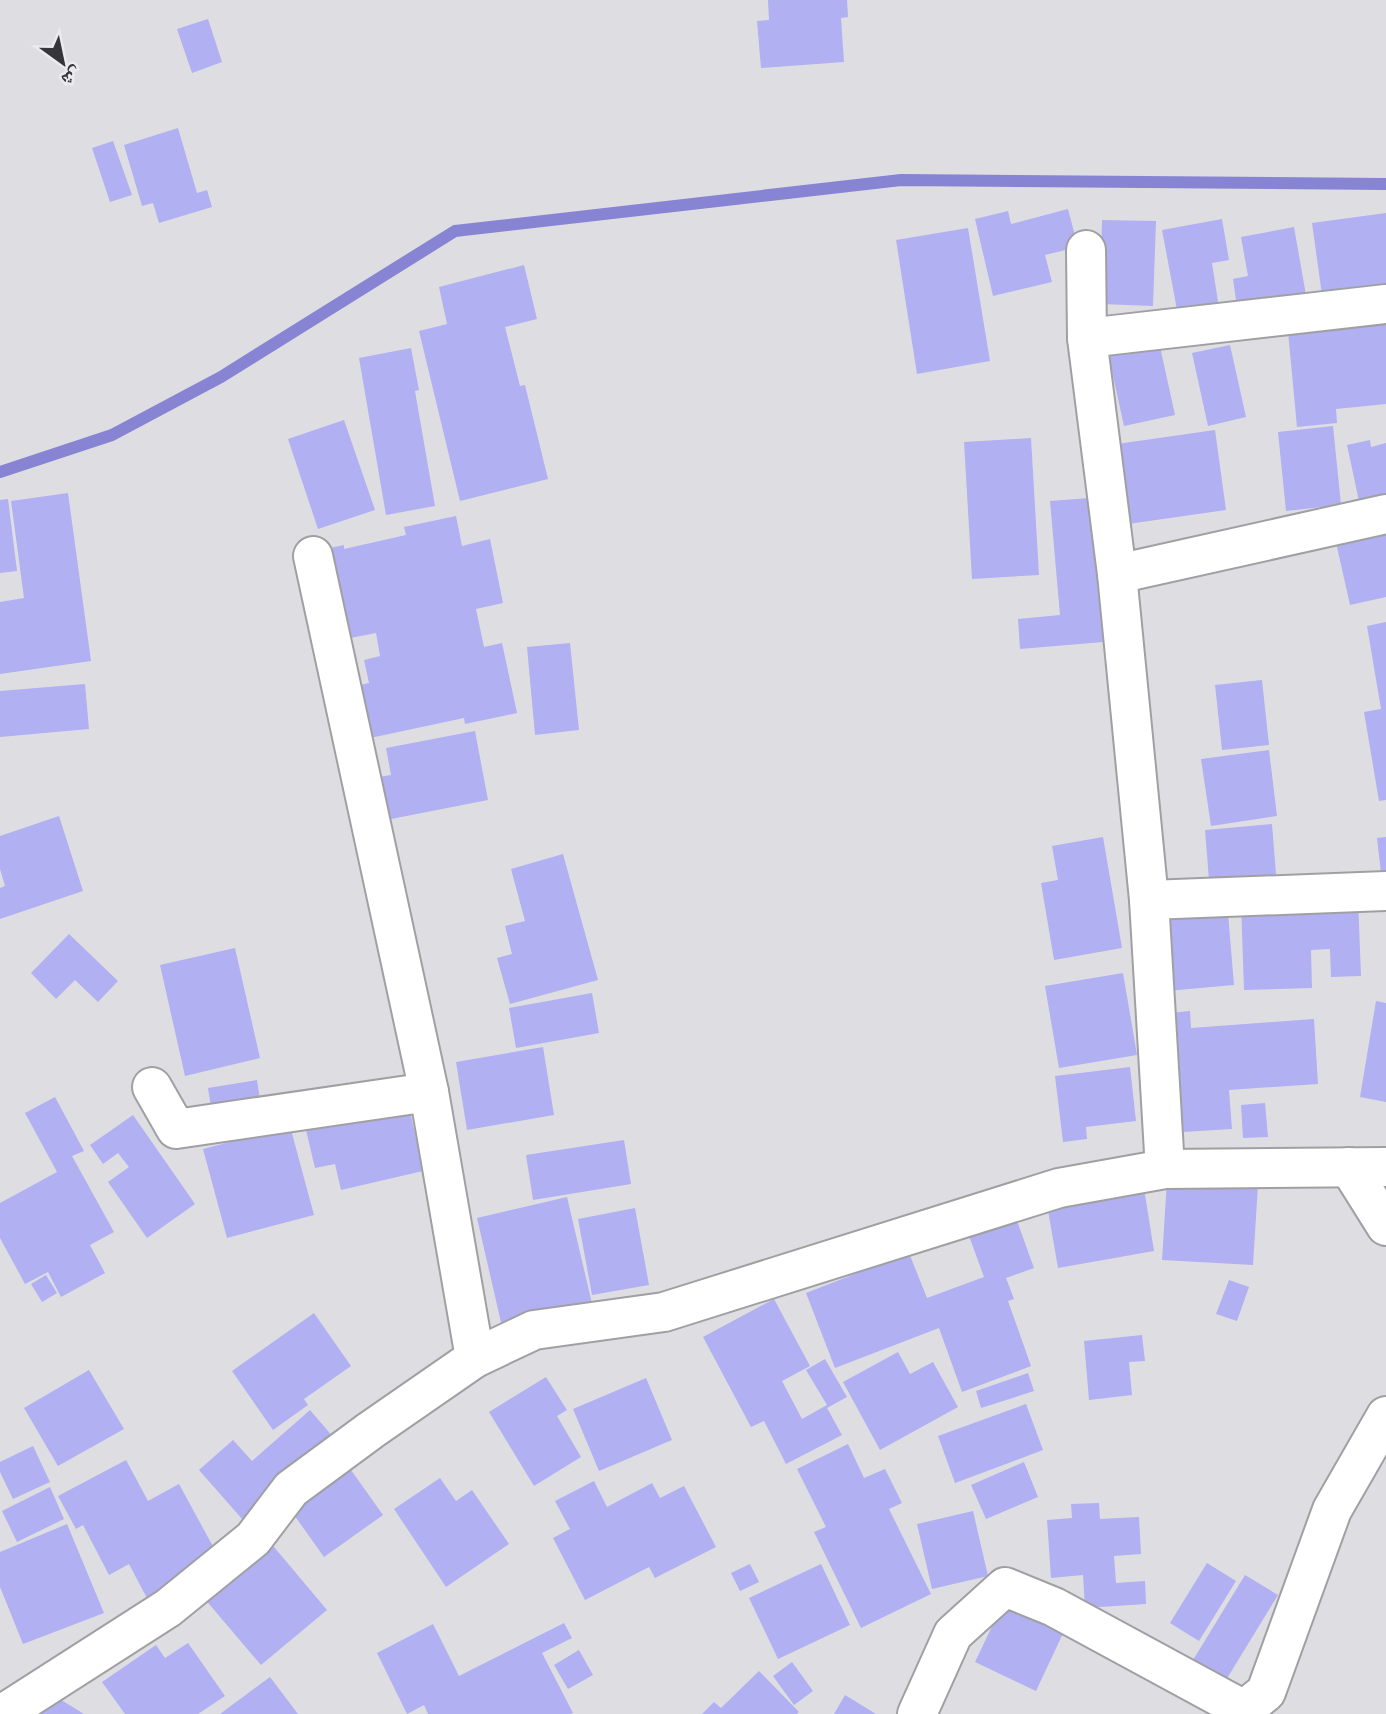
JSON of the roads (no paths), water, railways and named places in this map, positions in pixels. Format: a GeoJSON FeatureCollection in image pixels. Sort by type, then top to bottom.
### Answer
{"type":"FeatureCollection","features":[{"type":"Feature","properties":{"kind":"street"},"geometry":{"type":"LineString","coordinates":[[1086,250],[1087,338],[1117,574],[1149,900],[1165,1169]]}},
{"type":"Feature","properties":{"kind":"street"},"geometry":{"type":"LineString","coordinates":[[1087,338],[1386,303]]}},
{"type":"Feature","properties":{"kind":"street"},"geometry":{"type":"LineString","coordinates":[[1117,574],[1386,514]]}},
{"type":"Feature","properties":{"kind":"street"},"geometry":{"type":"LineString","coordinates":[[313,556],[429,1092],[475,1358]]}},
{"type":"Feature","properties":{"kind":"street"},"geometry":{"type":"LineString","coordinates":[[1149,900],[1386,891]]}},
{"type":"Feature","properties":{"kind":"street"},"geometry":{"type":"LineString","coordinates":[[152,1087],[176,1129],[429,1092]]}},
{"type":"Feature","properties":{"kind":"street"},"geometry":{"type":"LineString","coordinates":[[8,1714],[12,1708],[168,1608],[253,1539],[291,1489],[475,1358],[534,1330],[664,1312],[1059,1188],[1165,1169],[1367,1167],[1386,1226]]}},
{"type":"Feature","properties":{"kind":"street"},"geometry":{"type":"LineString","coordinates":[[917,1714],[953,1634],[1005,1587],[1054,1607],[1244,1710],[1266,1692],[1332,1510],[1386,1416]]}},
{"type":"Feature","properties":{"kind":"waterway"},"geometry":{"type":"LineString","coordinates":[[0,472],[112,435],[221,377],[455,231],[901,180],[1386,184]]}}]}
